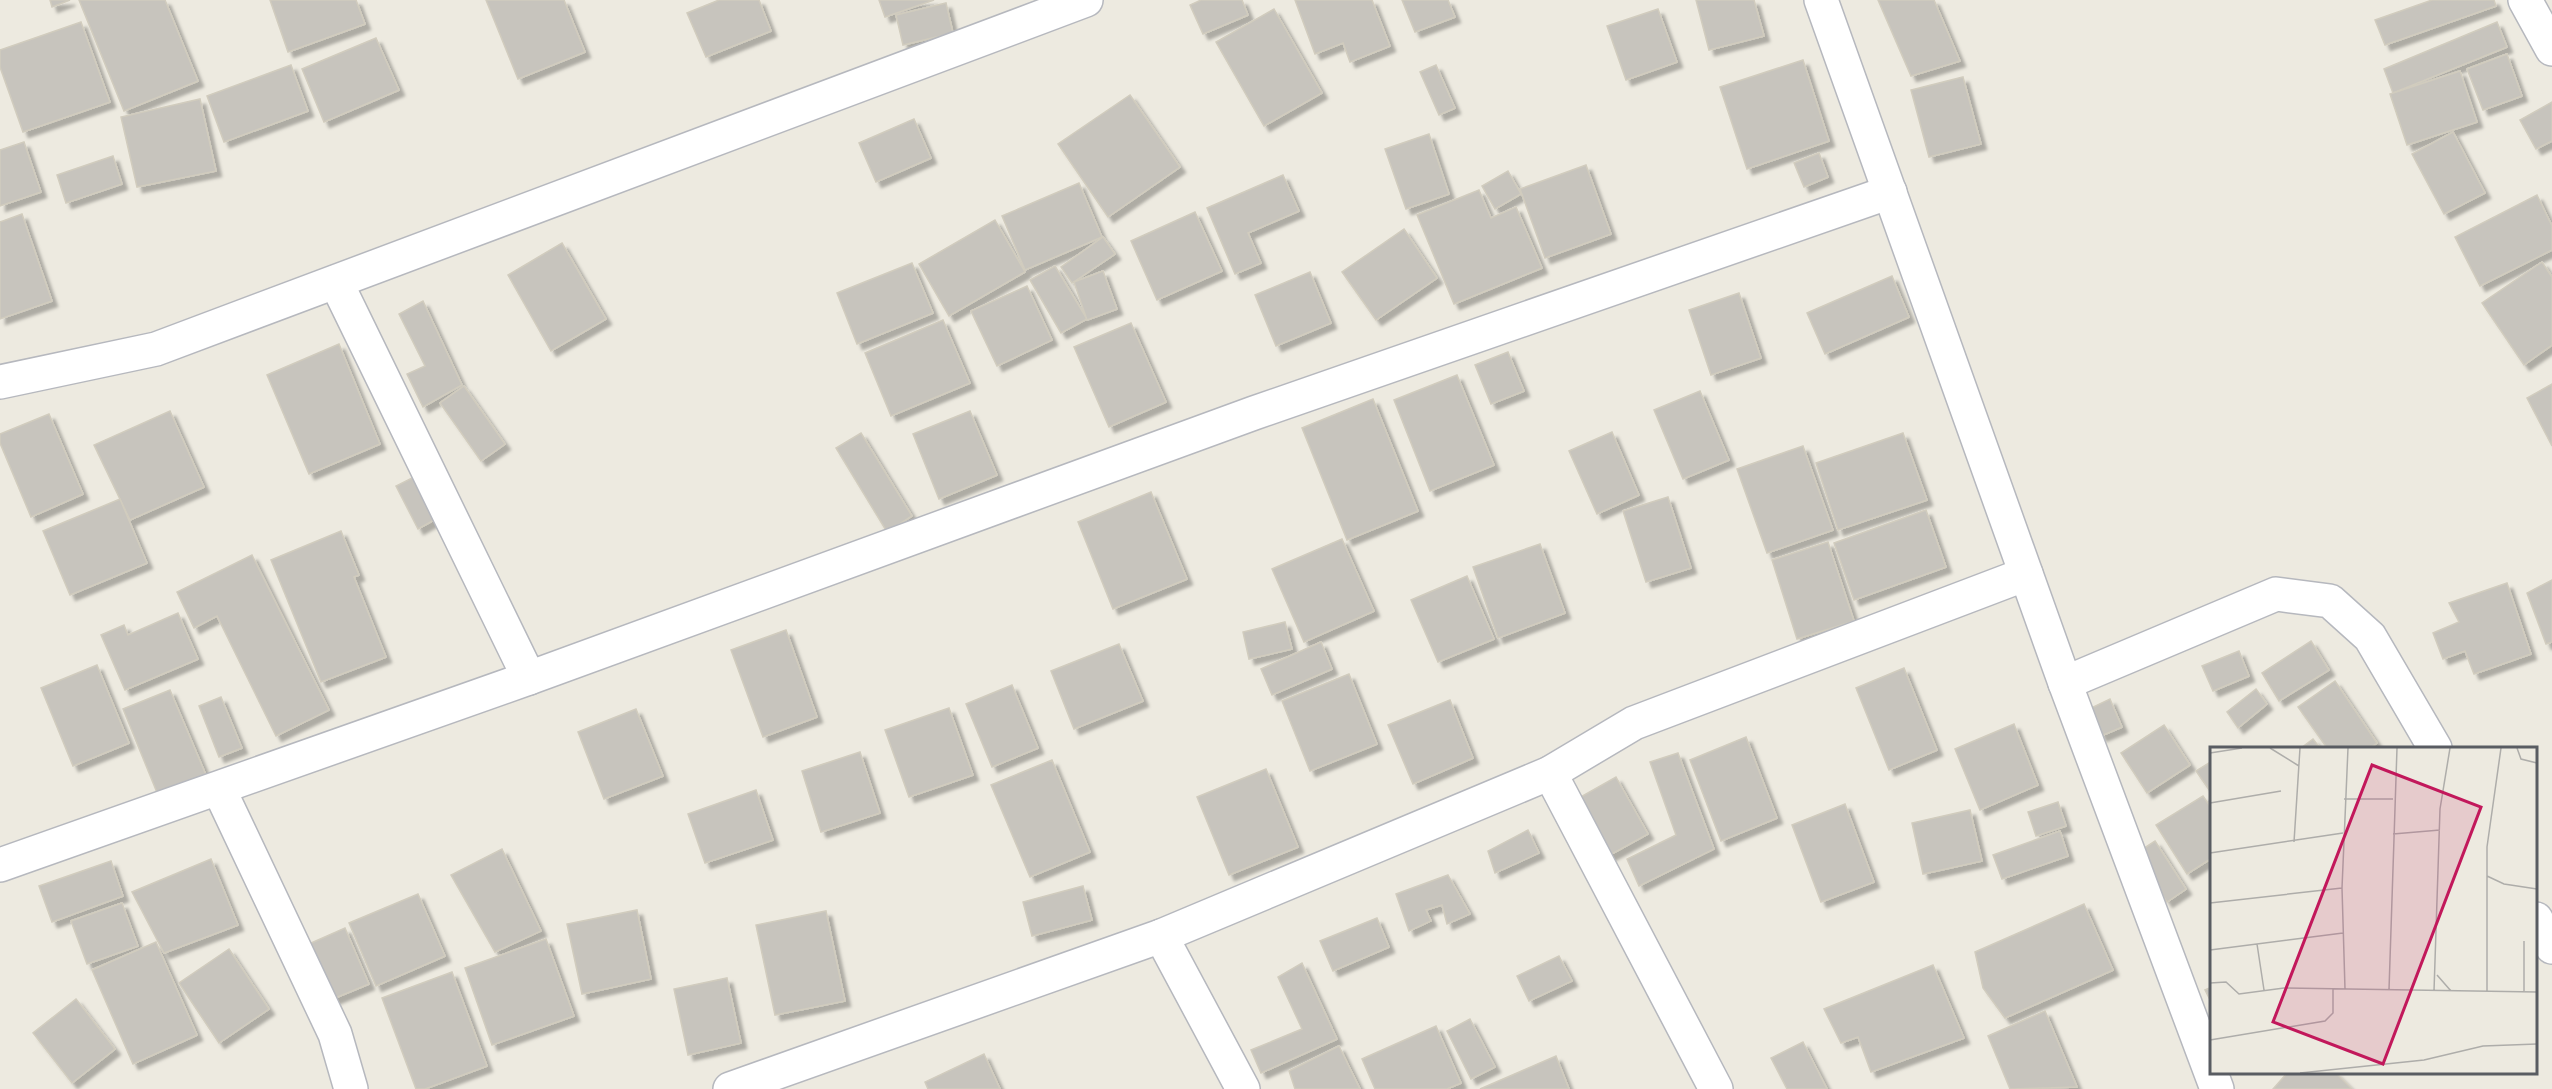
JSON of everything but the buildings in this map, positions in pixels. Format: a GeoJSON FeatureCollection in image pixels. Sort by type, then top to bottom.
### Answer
{"type":"FeatureCollection","features":[{"type":"Feature","properties":{"kind":"street"},"geometry":{"type":"LineString","coordinates":[[0,382],[156,349],[1086,0]]}},
{"type":"Feature","properties":{"kind":"street"},"geometry":{"type":"LineString","coordinates":[[1821,0],[2065,683],[2210,1070]]}},
{"type":"Feature","properties":{"kind":"street"},"geometry":{"type":"LineString","coordinates":[[2525,0],[2552,49]]}},
{"type":"Feature","properties":{"kind":"street"},"geometry":{"type":"LineString","coordinates":[[0,865],[529,678],[1254,413],[1890,192]]}},
{"type":"Feature","properties":{"kind":"street"},"geometry":{"type":"LineString","coordinates":[[336,282],[529,678]]}},
{"type":"Feature","properties":{"kind":"street"},"geometry":{"type":"LineString","coordinates":[[730,1089],[1161,936],[1550,773],[1634,723],[2026,574]]}},
{"type":"Feature","properties":{"kind":"street"},"geometry":{"type":"LineString","coordinates":[[2065,683],[2276,594],[2330,601],[2370,637],[2434,747]]}},
{"type":"Feature","properties":{"kind":"street"},"geometry":{"type":"LineString","coordinates":[[1550,773],[1716,1089]]}},
{"type":"Feature","properties":{"kind":"street"},"geometry":{"type":"LineString","coordinates":[[219,789],[335,1034],[351,1089]]}},
{"type":"Feature","properties":{"kind":"street"},"geometry":{"type":"LineString","coordinates":[[2537,922],[2552,947]]}},
{"type":"Feature","properties":{"kind":"street"},"geometry":{"type":"LineString","coordinates":[[1161,936],[1243,1089]]}},
{"type":"Feature","properties":{"kind":"street"},"geometry":{"type":"LineString","coordinates":[[2211,1074],[2217,1089]]}}]}
